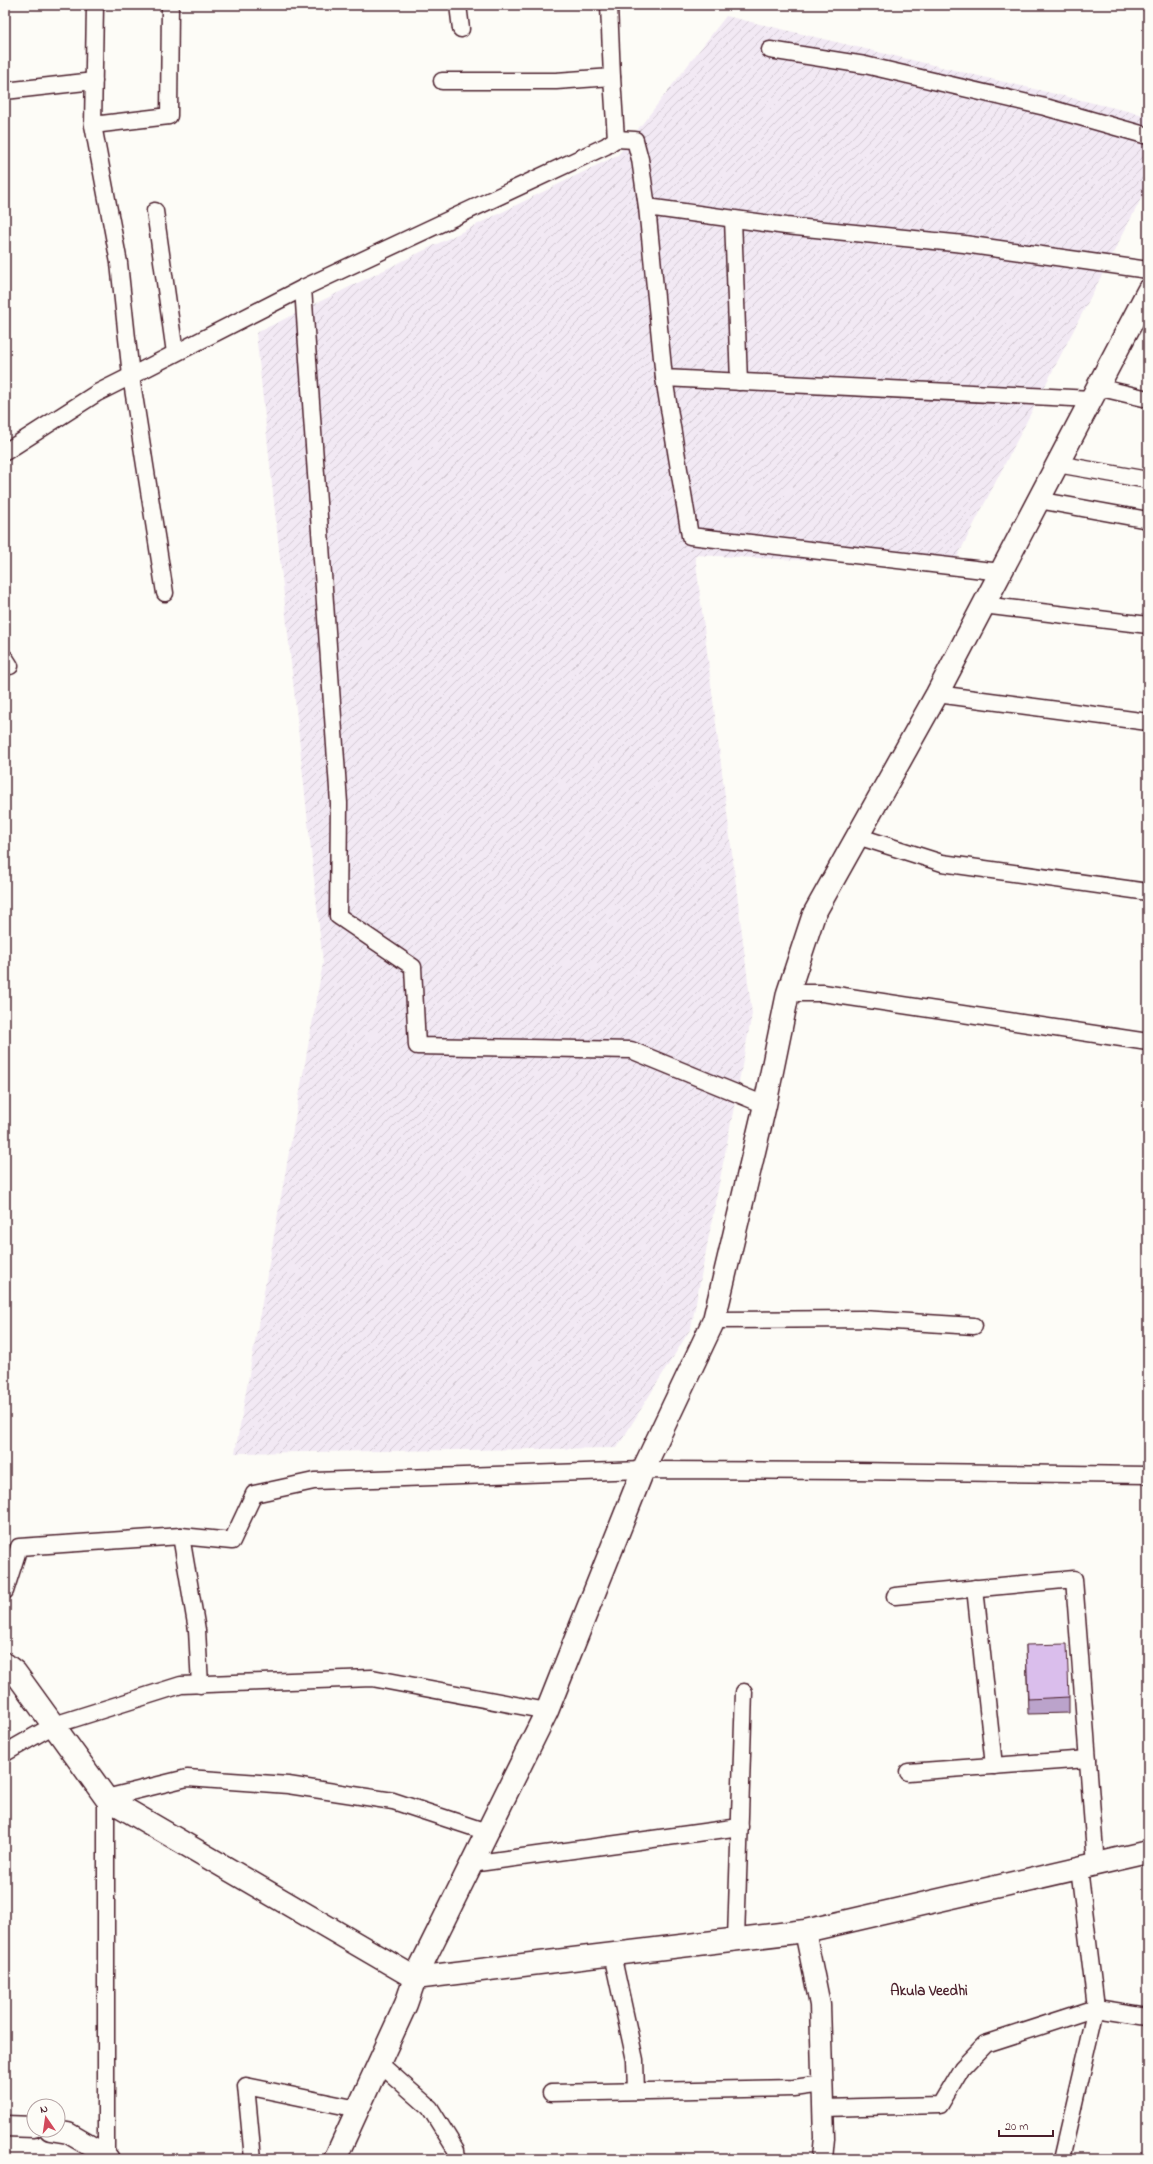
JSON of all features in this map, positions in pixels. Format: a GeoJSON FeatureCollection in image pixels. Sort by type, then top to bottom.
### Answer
{"type":"FeatureCollection","features":[{"type":"Feature","properties":{"kind":"main road"},"geometry":{"type":"LineString","coordinates":[[335,2159],[406,2004],[415,1978],[547,1710],[643,1470],[714,1320],[765,1105],[788,993],[814,914],[937,694],[1148,291]]}},
{"type":"Feature","properties":{"kind":"main road"},"geometry":{"type":"LineString","coordinates":[[5,1664],[15,1672],[106,1798],[415,1978],[805,1930],[1088,1867],[1148,1852]]}},
{"type":"Feature","properties":{"kind":"street"},"geometry":{"type":"LineString","coordinates":[[95,5],[93,125],[119,263],[131,376],[165,594]]}},
{"type":"Feature","properties":{"kind":"street"},"geometry":{"type":"LineString","coordinates":[[93,125],[169,116],[170,5]]}},
{"type":"Feature","properties":{"kind":"street"},"geometry":{"type":"LineString","coordinates":[[458,5],[461,29]]}},
{"type":"Feature","properties":{"kind":"street"},"geometry":{"type":"LineString","coordinates":[[609,5],[616,138]]}},
{"type":"Feature","properties":{"kind":"street"},"geometry":{"type":"LineString","coordinates":[[770,50],[865,64],[1045,107],[1148,136]]}},
{"type":"Feature","properties":{"kind":"street"},"geometry":{"type":"LineString","coordinates":[[442,81],[556,81],[612,77]]}},
{"type":"Feature","properties":{"kind":"street"},"geometry":{"type":"LineString","coordinates":[[5,91],[94,80]]}},
{"type":"Feature","properties":{"kind":"street"},"geometry":{"type":"LineString","coordinates":[[5,452],[97,393],[303,288],[601,148],[616,138],[635,140],[640,159],[646,207],[664,378],[690,536],[1001,572]]}},
{"type":"Feature","properties":{"kind":"street"},"geometry":{"type":"LineString","coordinates":[[646,207],[733,219],[964,244],[1148,270]]}},
{"type":"Feature","properties":{"kind":"street"},"geometry":{"type":"LineString","coordinates":[[155,211],[175,353]]}},
{"type":"Feature","properties":{"kind":"street"},"geometry":{"type":"LineString","coordinates":[[733,219],[739,382]]}},
{"type":"Feature","properties":{"kind":"street"},"geometry":{"type":"LineString","coordinates":[[303,288],[339,803],[338,916],[413,967],[417,1046],[631,1050],[765,1105]]}},
{"type":"Feature","properties":{"kind":"street"},"geometry":{"type":"LineString","coordinates":[[664,378],[739,382],[1094,393],[1148,399]]}},
{"type":"Feature","properties":{"kind":"street"},"geometry":{"type":"LineString","coordinates":[[1057,464],[1148,480]]}},
{"type":"Feature","properties":{"kind":"street"},"geometry":{"type":"LineString","coordinates":[[1038,500],[1148,520]]}},
{"type":"Feature","properties":{"kind":"street"},"geometry":{"type":"LineString","coordinates":[[984,605],[1148,625]]}},
{"type":"Feature","properties":{"kind":"street"},"geometry":{"type":"LineString","coordinates":[[937,694],[1148,722]]}},
{"type":"Feature","properties":{"kind":"street"},"geometry":{"type":"LineString","coordinates":[[857,836],[942,863],[1148,892]]}},
{"type":"Feature","properties":{"kind":"street"},"geometry":{"type":"LineString","coordinates":[[788,993],[823,993],[1148,1042]]}},
{"type":"Feature","properties":{"kind":"street"},"geometry":{"type":"LineString","coordinates":[[714,1320],[862,1319],[974,1326]]}},
{"type":"Feature","properties":{"kind":"street"},"geometry":{"type":"LineString","coordinates":[[5,1591],[19,1547],[181,1536],[232,1541],[254,1494],[314,1481],[643,1470],[854,1470],[1148,1475]]}},
{"type":"Feature","properties":{"kind":"street"},"geometry":{"type":"LineString","coordinates":[[181,1536],[197,1630],[200,1685]]}},
{"type":"Feature","properties":{"kind":"street"},"geometry":{"type":"LineString","coordinates":[[895,1596],[1074,1579],[1088,1759],[1088,1867],[1096,2008],[1062,2159]]}},
{"type":"Feature","properties":{"kind":"street"},"geometry":{"type":"LineString","coordinates":[[975,1588],[994,1766]]}},
{"type":"Feature","properties":{"kind":"street"},"geometry":{"type":"LineString","coordinates":[[5,1752],[54,1725],[181,1685],[372,1678],[547,1710]]}},
{"type":"Feature","properties":{"kind":"street"},"geometry":{"type":"LineString","coordinates":[[736,1939],[744,1692]]}},
{"type":"Feature","properties":{"kind":"street"},"geometry":{"type":"LineString","coordinates":[[908,1772],[1088,1759]]}},
{"type":"Feature","properties":{"kind":"street"},"geometry":{"type":"LineString","coordinates":[[107,2157],[106,1798],[187,1778],[288,1785],[393,1801],[487,1832]]}},
{"type":"Feature","properties":{"kind":"street"},"geometry":{"type":"LineString","coordinates":[[471,1864],[740,1827]]}},
{"type":"Feature","properties":{"kind":"street"},"geometry":{"type":"LineString","coordinates":[[805,1930],[820,2005],[823,2108],[822,2159]]}},
{"type":"Feature","properties":{"kind":"street"},"geometry":{"type":"LineString","coordinates":[[612,1954],[634,2060],[636,2091]]}},
{"type":"Feature","properties":{"kind":"street"},"geometry":{"type":"LineString","coordinates":[[823,2108],[940,2105],[962,2068],[985,2044],[1096,2008],[1148,2016]]}},
{"type":"Feature","properties":{"kind":"street"},"geometry":{"type":"LineString","coordinates":[[379,2063],[430,2108],[456,2150],[457,2159]]}},
{"type":"Feature","properties":{"kind":"street"},"geometry":{"type":"LineString","coordinates":[[551,2093],[794,2088],[822,2084]]}},
{"type":"Feature","properties":{"kind":"street"},"geometry":{"type":"LineString","coordinates":[[253,2159],[246,2086],[358,2109]]}},
{"type":"Feature","properties":{"kind":"street"},"geometry":{"type":"LineString","coordinates":[[5,2126],[26,2127]]}},
{"type":"Feature","properties":{"kind":"street"},"geometry":{"type":"LineString","coordinates":[[66,2133],[107,2157]]}},
{"type":"Feature","properties":{"kind":"shaded area"},"geometry":{"type":"Polygon","coordinates":[[[726,16],[1148,116],[1148,185],[952,567],[695,555],[752,1014],[691,1328],[617,1448],[235,1453],[323,963],[256,333],[618,155],[726,16]]]}},
{"type":"Feature","properties":{"kind":"building"},"geometry":{"type":"Polygon","coordinates":[[[1067,1644],[1069,1697],[1028,1699],[1026,1645],[1067,1644]]]}},
{"type":"Feature","properties":{"kind":"district","name":"Akula Veedhi"},"geometry":{"type":"Point","coordinates":[929,1991]}}]}
